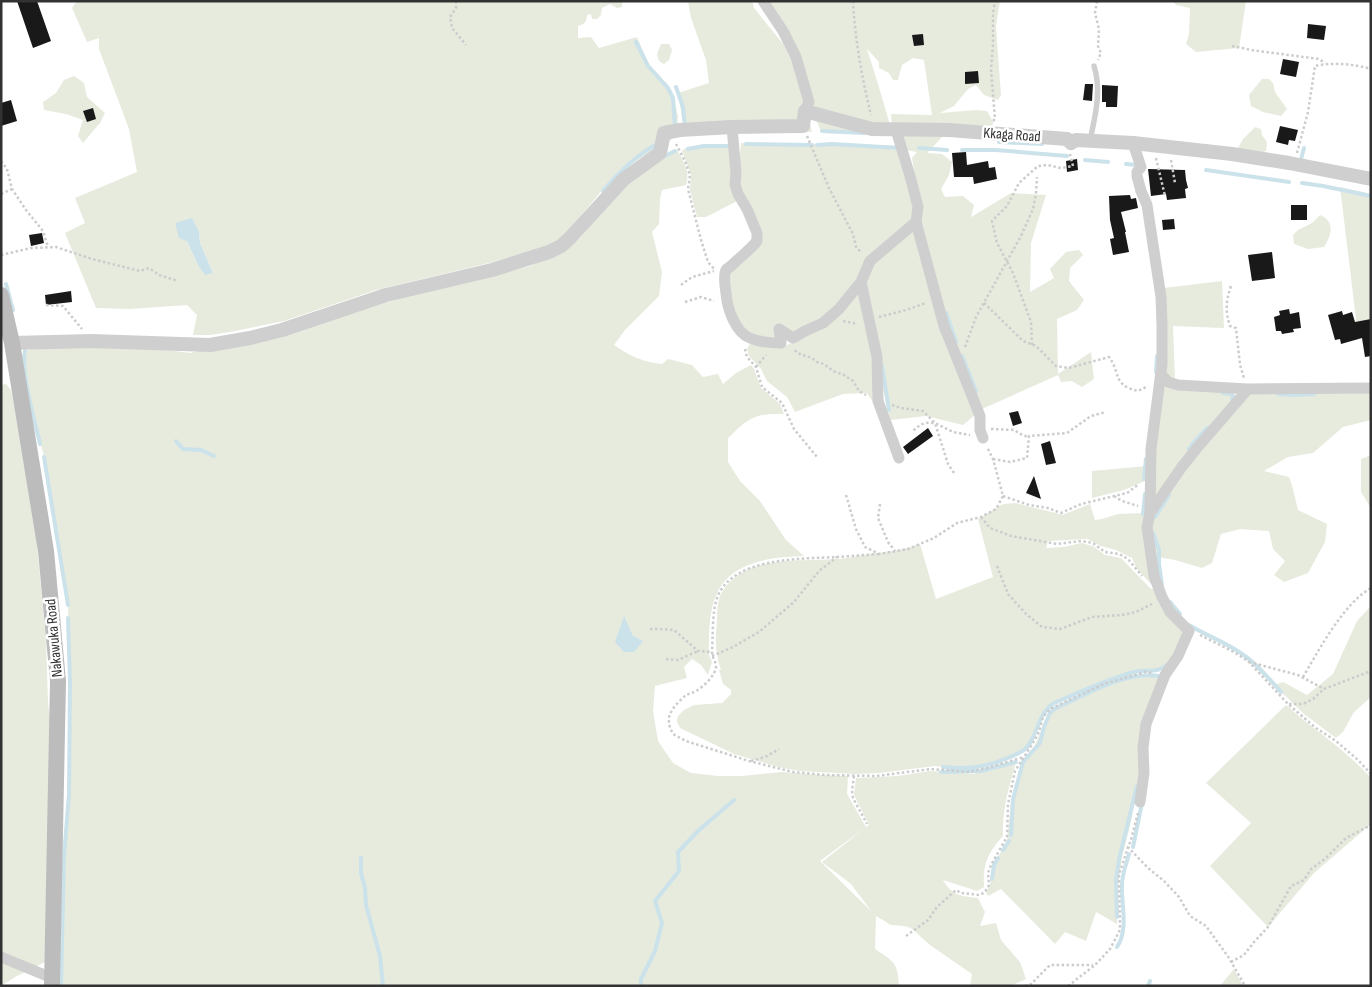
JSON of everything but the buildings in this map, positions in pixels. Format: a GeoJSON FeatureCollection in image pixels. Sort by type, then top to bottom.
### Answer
{"type":"FeatureCollection","features":[{"type":"Feature","properties":{"kind":"main road","name":"Nakawuka Road"},"geometry":{"type":"LineString","coordinates":[[1,295],[12,343],[46,551],[58,681],[52,982]]}},
{"type":"Feature","properties":{"kind":"street"},"geometry":{"type":"LineString","coordinates":[[763,1],[783,31],[796,57],[809,102],[804,119]]}},
{"type":"Feature","properties":{"kind":"street","name":"Kkaga Road"},"geometry":{"type":"LineString","coordinates":[[667,132],[804,119],[872,129],[949,130],[1067,139],[1070,142],[1090,140],[1169,146],[1283,162],[1371,179]]}},
{"type":"Feature","properties":{"kind":"street"},"geometry":{"type":"LineString","coordinates":[[732,126],[736,173],[735,184],[738,194],[748,209],[757,233],[757,241],[751,249],[720,274],[728,311],[739,328],[749,338],[780,343],[779,329],[793,338],[823,323],[839,309],[861,282],[870,261],[916,222]]}},
{"type":"Feature","properties":{"kind":"street"},"geometry":{"type":"LineString","coordinates":[[896,130],[918,207],[916,222],[936,298],[944,326],[980,416],[981,434]]}},
{"type":"Feature","properties":{"kind":"street"},"geometry":{"type":"LineString","coordinates":[[12,343],[92,341],[204,345],[225,343],[282,330],[386,295],[492,270],[549,252],[561,246],[569,239],[624,179],[660,153],[667,132]]}},
{"type":"Feature","properties":{"kind":"street"},"geometry":{"type":"LineString","coordinates":[[1133,143],[1141,167],[1137,172],[1137,176],[1147,206],[1161,297],[1160,377],[1151,449],[1150,481],[1146,511],[1147,528],[1154,576],[1160,593],[1170,612],[1189,631],[1178,656],[1165,674],[1146,724],[1143,748],[1144,773],[1140,802]]}},
{"type":"Feature","properties":{"kind":"street"},"geometry":{"type":"LineString","coordinates":[[861,282],[877,357],[878,401],[899,458]]}},
{"type":"Feature","properties":{"kind":"street"},"geometry":{"type":"LineString","coordinates":[[1160,377],[1178,385],[1248,389],[1371,388]]}},
{"type":"Feature","properties":{"kind":"street"},"geometry":{"type":"LineString","coordinates":[[1146,511],[1169,488],[1181,468],[1248,389]]}},
{"type":"Feature","properties":{"kind":"street"},"geometry":{"type":"LineString","coordinates":[[1,957],[52,982]]}},
{"type":"Feature","properties":{"kind":"lane"},"geometry":{"type":"LineString","coordinates":[[1090,140],[1097,108],[1098,78],[1094,66]]}},
{"type":"Feature","properties":{"kind":"path"},"geometry":{"type":"LineString","coordinates":[[456,1],[456,8],[450,17],[452,28],[466,45]]}},
{"type":"Feature","properties":{"kind":"path"},"geometry":{"type":"LineString","coordinates":[[853,1],[854,27],[872,120],[872,129]]}},
{"type":"Feature","properties":{"kind":"path"},"geometry":{"type":"LineString","coordinates":[[986,133],[995,119],[991,69],[995,1]]}},
{"type":"Feature","properties":{"kind":"path"},"geometry":{"type":"LineString","coordinates":[[1094,66],[1100,58],[1101,52],[1098,46],[1097,1]]}},
{"type":"Feature","properties":{"kind":"path"},"geometry":{"type":"LineString","coordinates":[[1232,46],[1320,59],[1326,64]]}},
{"type":"Feature","properties":{"kind":"path"},"geometry":{"type":"LineString","coordinates":[[1283,162],[1298,152],[1308,112],[1316,66],[1326,64],[1363,66],[1371,69]]}},
{"type":"Feature","properties":{"kind":"path"},"geometry":{"type":"LineString","coordinates":[[804,119],[829,188],[853,234],[856,247],[870,261]]}},
{"type":"Feature","properties":{"kind":"path"},"geometry":{"type":"LineString","coordinates":[[667,132],[685,161],[690,175],[688,189],[708,262],[720,274]]}},
{"type":"Feature","properties":{"kind":"path"},"geometry":{"type":"LineString","coordinates":[[1032,345],[1031,322],[1013,273],[997,243],[992,221],[1007,206],[1019,183],[1038,166],[1046,165],[1060,168],[1073,166],[1067,139]]}},
{"type":"Feature","properties":{"kind":"path"},"geometry":{"type":"LineString","coordinates":[[1153,145],[1165,196]]}},
{"type":"Feature","properties":{"kind":"path"},"geometry":{"type":"LineString","coordinates":[[1169,146],[1175,183]]}},
{"type":"Feature","properties":{"kind":"path"},"geometry":{"type":"LineString","coordinates":[[1,161],[6,169],[12,189],[26,210],[44,231],[48,247]]}},
{"type":"Feature","properties":{"kind":"path"},"geometry":{"type":"LineString","coordinates":[[959,363],[976,317],[1021,236],[1033,209],[1037,177]]}},
{"type":"Feature","properties":{"kind":"path"},"geometry":{"type":"LineString","coordinates":[[1,194],[12,189]]}},
{"type":"Feature","properties":{"kind":"path"},"geometry":{"type":"LineString","coordinates":[[1,255],[31,248],[56,248],[140,271],[149,268],[159,275],[178,281]]}},
{"type":"Feature","properties":{"kind":"path"},"geometry":{"type":"LineString","coordinates":[[681,285],[692,277],[720,274]]}},
{"type":"Feature","properties":{"kind":"path"},"geometry":{"type":"LineString","coordinates":[[1231,286],[1226,300],[1227,317],[1230,326],[1236,328],[1240,365],[1248,389]]}},
{"type":"Feature","properties":{"kind":"path"},"geometry":{"type":"LineString","coordinates":[[684,302],[701,297],[715,301],[728,311]]}},
{"type":"Feature","properties":{"kind":"path"},"geometry":{"type":"LineString","coordinates":[[874,318],[906,310],[936,298]]}},
{"type":"Feature","properties":{"kind":"path"},"geometry":{"type":"LineString","coordinates":[[984,303],[1023,341],[1036,346],[1056,366],[1069,368],[1109,357],[1113,362],[1117,377],[1127,389],[1138,391],[1160,377]]}},
{"type":"Feature","properties":{"kind":"path"},"geometry":{"type":"LineString","coordinates":[[46,306],[63,306],[92,341]]}},
{"type":"Feature","properties":{"kind":"path"},"geometry":{"type":"LineString","coordinates":[[830,317],[856,324],[872,333]]}},
{"type":"Feature","properties":{"kind":"path"},"geometry":{"type":"LineString","coordinates":[[749,338],[744,349],[747,357],[756,367],[762,387],[782,403],[794,429],[817,457]]}},
{"type":"Feature","properties":{"kind":"path"},"geometry":{"type":"LineString","coordinates":[[792,348],[797,353],[812,358],[824,364],[832,371],[844,375],[853,381],[859,392],[878,401],[901,408],[923,411],[935,424],[948,464],[954,473]]}},
{"type":"Feature","properties":{"kind":"path"},"geometry":{"type":"LineString","coordinates":[[912,432],[925,422],[953,432],[981,434],[987,429],[1014,430],[1024,436],[1067,433],[1091,416],[1106,412]]}},
{"type":"Feature","properties":{"kind":"path"},"geometry":{"type":"LineString","coordinates":[[981,434],[993,459],[1002,496],[996,509],[981,518],[957,523],[934,538],[908,550],[879,554],[782,560],[758,565],[730,578],[716,599],[712,654],[716,668],[706,682],[686,696],[670,712],[668,721],[673,734],[686,741],[749,761],[793,772],[854,776],[876,776],[931,768],[970,772],[1024,757]]}},
{"type":"Feature","properties":{"kind":"path"},"geometry":{"type":"LineString","coordinates":[[993,459],[1010,462],[1027,458],[1029,436]]}},
{"type":"Feature","properties":{"kind":"path"},"geometry":{"type":"LineString","coordinates":[[1002,496],[1061,513],[1081,504],[1127,493],[1137,485],[1150,481]]}},
{"type":"Feature","properties":{"kind":"path"},"geometry":{"type":"LineString","coordinates":[[846,495],[856,529],[864,547],[879,554]]}},
{"type":"Feature","properties":{"kind":"path"},"geometry":{"type":"LineString","coordinates":[[1114,496],[1122,501],[1135,504],[1146,511]]}},
{"type":"Feature","properties":{"kind":"path"},"geometry":{"type":"LineString","coordinates":[[880,504],[878,518],[888,542],[895,551]]}},
{"type":"Feature","properties":{"kind":"path"},"geometry":{"type":"LineString","coordinates":[[981,518],[990,528],[1011,536],[1057,544],[1081,541],[1093,544],[1105,552],[1119,554],[1128,559],[1150,585],[1160,593],[1150,605],[1136,612],[1092,617],[1060,629],[1042,627],[1026,614],[1008,594],[997,566]]}},
{"type":"Feature","properties":{"kind":"path"},"geometry":{"type":"LineString","coordinates":[[650,629],[674,630],[698,651],[712,654],[734,647],[759,632],[794,602],[819,571],[838,557]]}},
{"type":"Feature","properties":{"kind":"path"},"geometry":{"type":"LineString","coordinates":[[1302,677],[1340,617],[1364,592],[1371,588]]}},
{"type":"Feature","properties":{"kind":"path"},"geometry":{"type":"LineString","coordinates":[[1189,631],[1213,641],[1248,661],[1298,674],[1324,689]]}},
{"type":"Feature","properties":{"kind":"path"},"geometry":{"type":"LineString","coordinates":[[666,659],[678,660],[698,651]]}},
{"type":"Feature","properties":{"kind":"path"},"geometry":{"type":"LineString","coordinates":[[1248,661],[1288,704],[1316,728],[1336,741],[1371,774]]}},
{"type":"Feature","properties":{"kind":"path"},"geometry":{"type":"LineString","coordinates":[[906,936],[928,920],[937,908],[956,890],[961,893],[980,895],[985,892],[989,885],[988,873],[991,865],[1007,837],[1008,804],[1015,771],[1040,732],[1043,717],[1050,709],[1104,684],[1128,676],[1146,672],[1165,674]]}},
{"type":"Feature","properties":{"kind":"path"},"geometry":{"type":"LineString","coordinates":[[1288,704],[1303,704],[1313,699],[1324,689],[1371,672]]}},
{"type":"Feature","properties":{"kind":"path"},"geometry":{"type":"LineString","coordinates":[[749,761],[765,757],[779,749]]}},
{"type":"Feature","properties":{"kind":"path"},"geometry":{"type":"LineString","coordinates":[[854,776],[853,798],[867,824]]}},
{"type":"Feature","properties":{"kind":"path"},"geometry":{"type":"LineString","coordinates":[[1068,986],[1095,965],[1110,949],[1120,930],[1119,874],[1137,821],[1140,802]]}},
{"type":"Feature","properties":{"kind":"path"},"geometry":{"type":"LineString","coordinates":[[1231,962],[1244,955],[1268,927],[1291,886],[1304,880],[1311,869],[1326,858],[1346,838],[1371,825]]}},
{"type":"Feature","properties":{"kind":"path"},"geometry":{"type":"LineString","coordinates":[[1128,847],[1148,868],[1164,881],[1179,898],[1190,916],[1206,926],[1245,986]]}},
{"type":"Feature","properties":{"kind":"path"},"geometry":{"type":"LineString","coordinates":[[1025,986],[1030,984],[1050,965],[1095,965]]}},
{"type":"Feature","properties":{"kind":"shaded area"},"geometry":{"type":"Polygon","coordinates":[[[77,1],[622,1],[622,7],[617,8],[610,4],[602,8],[601,15],[597,19],[592,19],[591,14],[587,15],[585,22],[578,26],[578,38],[591,37],[599,48],[637,37],[648,63],[669,86],[673,95],[678,116],[677,132],[671,140],[640,158],[612,178],[561,238],[543,248],[376,290],[284,321],[230,332],[193,335],[197,315],[187,305],[130,309],[96,308],[65,233],[85,223],[75,198],[137,172],[129,129],[99,49],[99,38],[87,42],[72,8],[77,1]],[[199,232],[187,241],[198,265],[213,273],[200,243],[199,232]]]}},
{"type":"Feature","properties":{"kind":"shaded area"},"geometry":{"type":"Polygon","coordinates":[[[688,1],[752,1],[754,8],[783,44],[794,64],[812,132],[715,134],[684,129],[678,93],[709,83],[706,60],[691,18],[688,1]]]}},
{"type":"Feature","properties":{"kind":"shaded area"},"geometry":{"type":"Polygon","coordinates":[[[762,1],[1000,1],[996,26],[1001,95],[998,100],[984,95],[976,85],[968,89],[954,106],[940,113],[987,111],[993,122],[992,133],[943,136],[927,153],[942,154],[952,162],[949,175],[941,189],[945,197],[963,196],[974,205],[971,217],[1011,193],[1046,195],[1031,243],[1030,292],[1054,278],[1050,269],[1066,252],[1079,250],[1083,255],[1070,268],[1069,281],[1084,300],[1077,310],[1057,319],[1058,374],[1091,352],[1094,379],[1082,387],[1072,381],[1061,382],[1058,375],[982,409],[950,327],[919,219],[921,211],[912,158],[917,152],[905,150],[892,130],[891,114],[932,115],[924,60],[913,58],[902,65],[898,80],[893,80],[889,73],[879,68],[879,62],[867,49],[893,135],[825,133],[820,129],[817,122],[812,99],[762,1]]]}},
{"type":"Feature","properties":{"kind":"shaded area"},"geometry":{"type":"Polygon","coordinates":[[[1173,1],[1246,1],[1239,48],[1196,52],[1186,44],[1189,34],[1190,8],[1176,5],[1173,1]]]}},
{"type":"Feature","properties":{"kind":"shaded area"},"geometry":{"type":"Polygon","coordinates":[[[661,44],[669,44],[672,50],[669,60],[664,64],[659,61],[657,54],[661,44]]]}},
{"type":"Feature","properties":{"kind":"shaded area"},"geometry":{"type":"Polygon","coordinates":[[[74,76],[84,83],[87,97],[105,113],[100,123],[83,143],[78,136],[83,120],[66,114],[44,110],[43,102],[56,93],[64,80],[74,76]]]}},
{"type":"Feature","properties":{"kind":"shaded area"},"geometry":{"type":"Polygon","coordinates":[[[1262,79],[1269,79],[1273,83],[1275,92],[1287,109],[1281,116],[1263,112],[1251,106],[1249,95],[1262,79]]]}},
{"type":"Feature","properties":{"kind":"shaded area"},"geometry":{"type":"Polygon","coordinates":[[[1255,127],[1261,129],[1262,135],[1267,142],[1266,151],[1256,154],[1243,153],[1238,148],[1243,139],[1255,127]]]}},
{"type":"Feature","properties":{"kind":"shaded area"},"geometry":{"type":"Polygon","coordinates":[[[741,143],[902,146],[914,208],[912,220],[830,313],[789,336],[764,338],[748,331],[733,314],[728,274],[759,243],[737,186],[741,143]]]}},
{"type":"Feature","properties":{"kind":"shaded area"},"geometry":{"type":"Polygon","coordinates":[[[735,144],[739,200],[706,217],[697,217],[690,190],[691,175],[682,151],[699,145],[735,144]]]}},
{"type":"Feature","properties":{"kind":"shaded area"},"geometry":{"type":"Polygon","coordinates":[[[675,150],[678,151],[686,168],[686,185],[662,190],[659,224],[652,232],[662,272],[659,296],[625,330],[614,345],[631,355],[649,362],[662,364],[668,359],[692,365],[703,377],[718,374],[723,384],[736,373],[751,365],[761,388],[780,404],[784,414],[759,416],[741,426],[728,438],[728,462],[740,481],[760,501],[786,540],[804,556],[777,558],[744,567],[731,575],[722,585],[712,609],[709,655],[712,662],[708,675],[701,665],[692,659],[684,667],[687,678],[655,686],[653,711],[658,741],[673,763],[691,773],[742,776],[781,772],[848,776],[847,794],[866,827],[869,825],[854,795],[856,778],[898,776],[930,771],[973,774],[1016,762],[1005,808],[1003,836],[993,848],[987,860],[984,872],[984,887],[977,891],[943,880],[954,892],[967,897],[978,898],[985,912],[980,926],[996,923],[1001,940],[1020,962],[1026,979],[1010,986],[970,986],[972,974],[930,945],[911,928],[891,925],[876,916],[875,949],[886,956],[896,967],[899,986],[61,986],[64,857],[69,794],[70,683],[68,605],[44,457],[26,380],[23,358],[25,351],[37,348],[141,347],[191,353],[289,333],[404,297],[530,266],[560,252],[580,238],[608,203],[651,162],[675,150]],[[866,827],[820,861],[872,912],[851,884],[822,862],[866,827]]]}},
{"type":"Feature","properties":{"kind":"shaded area"},"geometry":{"type":"Polygon","coordinates":[[[1340,187],[1371,194],[1371,326],[1357,327],[1340,187]]]}},
{"type":"Feature","properties":{"kind":"shaded area"},"geometry":{"type":"Polygon","coordinates":[[[1320,215],[1328,221],[1331,230],[1329,239],[1324,247],[1308,249],[1294,244],[1293,235],[1298,230],[1312,223],[1320,215]]]}},
{"type":"Feature","properties":{"kind":"shaded area"},"geometry":{"type":"Polygon","coordinates":[[[914,229],[975,415],[963,425],[926,416],[891,420],[887,408],[865,293],[866,272],[872,263],[914,229]]]}},
{"type":"Feature","properties":{"kind":"shaded area"},"geometry":{"type":"Polygon","coordinates":[[[1222,281],[1224,328],[1173,326],[1175,380],[1166,376],[1164,288],[1222,281]]]}},
{"type":"Feature","properties":{"kind":"shaded area"},"geometry":{"type":"Polygon","coordinates":[[[859,292],[869,336],[879,411],[867,393],[843,394],[795,412],[787,397],[767,381],[761,369],[749,356],[747,349],[755,341],[784,346],[797,341],[859,292]]]}},
{"type":"Feature","properties":{"kind":"shaded area"},"geometry":{"type":"Polygon","coordinates":[[[1163,380],[1231,393],[1234,395],[1234,399],[1152,508],[1152,479],[1163,380]]]}},
{"type":"Feature","properties":{"kind":"shaded area"},"geometry":{"type":"Polygon","coordinates":[[[6,384],[11,390],[28,465],[46,640],[48,702],[53,751],[45,962],[1,986],[1,385],[6,384]]]}},
{"type":"Feature","properties":{"kind":"shaded area"},"geometry":{"type":"Polygon","coordinates":[[[1371,390],[1371,420],[1343,427],[1313,453],[1288,457],[1264,471],[1289,477],[1298,510],[1327,524],[1325,542],[1308,573],[1284,582],[1274,575],[1285,561],[1273,549],[1269,531],[1240,529],[1221,534],[1212,563],[1202,568],[1157,557],[1152,536],[1152,517],[1182,470],[1245,395],[1256,392],[1371,390]]]}},
{"type":"Feature","properties":{"kind":"shaded area"},"geometry":{"type":"Polygon","coordinates":[[[1371,455],[1371,508],[1361,492],[1361,459],[1371,455]]]}},
{"type":"Feature","properties":{"kind":"shaded area"},"geometry":{"type":"Polygon","coordinates":[[[1147,466],[1145,481],[1124,490],[1092,498],[1092,471],[1147,466]]]}},
{"type":"Feature","properties":{"kind":"shaded area"},"geometry":{"type":"Polygon","coordinates":[[[1016,503],[1062,515],[1090,504],[1095,520],[1118,514],[1145,513],[1154,584],[1151,584],[1137,569],[1132,558],[1087,539],[1048,541],[1046,548],[1064,547],[1081,543],[1093,546],[1105,555],[1121,558],[1150,588],[1155,590],[1184,635],[1166,666],[1160,671],[1142,670],[1108,681],[1049,706],[1026,751],[983,768],[966,770],[935,766],[855,774],[799,771],[734,754],[680,728],[677,722],[678,716],[684,710],[694,705],[722,703],[731,694],[731,690],[723,684],[719,670],[721,670],[716,639],[718,607],[721,594],[731,581],[743,572],[757,566],[773,563],[844,559],[899,550],[920,544],[936,599],[993,577],[978,519],[1003,504],[1016,503]]]}},
{"type":"Feature","properties":{"kind":"shaded area"},"geometry":{"type":"Polygon","coordinates":[[[1371,606],[1371,697],[1354,712],[1343,732],[1336,738],[1304,714],[1274,685],[1283,682],[1307,695],[1333,674],[1357,621],[1371,606]]]}},
{"type":"Feature","properties":{"kind":"shaded area"},"geometry":{"type":"Polygon","coordinates":[[[1145,674],[1160,675],[1122,857],[1118,886],[1117,924],[1096,912],[1086,941],[1065,932],[1055,944],[1001,889],[988,896],[986,892],[990,886],[993,866],[1007,841],[1011,801],[1021,764],[1035,745],[1049,712],[1053,709],[1109,684],[1145,674]]]}},
{"type":"Feature","properties":{"kind":"shaded area"},"geometry":{"type":"Polygon","coordinates":[[[1286,705],[1351,758],[1371,778],[1371,824],[1314,873],[1268,927],[1210,866],[1251,823],[1206,783],[1286,705]]]}},
{"type":"Feature","properties":{"kind":"shaded area"},"geometry":{"type":"Polygon","coordinates":[[[1234,969],[1243,986],[1220,986],[1234,969]]]}},
{"type":"Feature","properties":{"kind":"water"},"geometry":{"type":"Polygon","coordinates":[[[192,218],[199,232],[200,243],[213,273],[205,275],[198,265],[187,241],[179,238],[175,223],[192,218]]]}},
{"type":"Feature","properties":{"kind":"water"},"geometry":{"type":"Polygon","coordinates":[[[624,616],[633,636],[643,641],[634,652],[624,652],[615,642],[624,616]]]}},
{"type":"Feature","properties":{"kind":"waterway"},"geometry":{"type":"LineString","coordinates":[[636,42],[648,66],[668,88],[673,98],[675,128]]}},
{"type":"Feature","properties":{"kind":"waterway"},"geometry":{"type":"LineString","coordinates":[[676,87],[683,107],[685,127]]}},
{"type":"Feature","properties":{"kind":"waterway"},"geometry":{"type":"LineString","coordinates":[[822,131],[864,133]]}},
{"type":"Feature","properties":{"kind":"waterway"},"geometry":{"type":"LineString","coordinates":[[999,142],[1042,144]]}},
{"type":"Feature","properties":{"kind":"waterway"},"geometry":{"type":"LineString","coordinates":[[603,191],[628,165],[657,144]]}},
{"type":"Feature","properties":{"kind":"waterway"},"geometry":{"type":"LineString","coordinates":[[746,144],[812,145]]}},
{"type":"Feature","properties":{"kind":"waterway"},"geometry":{"type":"LineString","coordinates":[[817,145],[832,144],[900,148]]}},
{"type":"Feature","properties":{"kind":"waterway"},"geometry":{"type":"LineString","coordinates":[[688,149],[704,146],[731,146]]}},
{"type":"Feature","properties":{"kind":"waterway"},"geometry":{"type":"LineString","coordinates":[[919,148],[947,150]]}},
{"type":"Feature","properties":{"kind":"waterway"},"geometry":{"type":"LineString","coordinates":[[1300,163],[1304,148]]}},
{"type":"Feature","properties":{"kind":"waterway"},"geometry":{"type":"LineString","coordinates":[[962,150],[996,150],[1067,156]]}},
{"type":"Feature","properties":{"kind":"waterway"},"geometry":{"type":"LineString","coordinates":[[661,158],[675,151]]}},
{"type":"Feature","properties":{"kind":"waterway"},"geometry":{"type":"LineString","coordinates":[[1085,160],[1108,162]]}},
{"type":"Feature","properties":{"kind":"waterway"},"geometry":{"type":"LineString","coordinates":[[1126,164],[1137,165]]}},
{"type":"Feature","properties":{"kind":"waterway"},"geometry":{"type":"LineString","coordinates":[[1206,170],[1289,182]]}},
{"type":"Feature","properties":{"kind":"waterway"},"geometry":{"type":"LineString","coordinates":[[1302,183],[1371,196]]}},
{"type":"Feature","properties":{"kind":"waterway"},"geometry":{"type":"LineString","coordinates":[[6,284],[13,310]]}},
{"type":"Feature","properties":{"kind":"waterway"},"geometry":{"type":"LineString","coordinates":[[946,313],[956,342]]}},
{"type":"Feature","properties":{"kind":"waterway"},"geometry":{"type":"LineString","coordinates":[[25,351],[26,383],[40,444]]}},
{"type":"Feature","properties":{"kind":"waterway"},"geometry":{"type":"LineString","coordinates":[[962,356],[976,391]]}},
{"type":"Feature","properties":{"kind":"waterway"},"geometry":{"type":"LineString","coordinates":[[1156,372],[1157,356]]}},
{"type":"Feature","properties":{"kind":"waterway"},"geometry":{"type":"LineString","coordinates":[[882,366],[889,410]]}},
{"type":"Feature","properties":{"kind":"waterway"},"geometry":{"type":"LineString","coordinates":[[1223,393],[1231,394],[1233,396],[1232,401]]}},
{"type":"Feature","properties":{"kind":"waterway"},"geometry":{"type":"LineString","coordinates":[[1278,394],[1314,394]]}},
{"type":"Feature","properties":{"kind":"waterway"},"geometry":{"type":"LineString","coordinates":[[1189,449],[1207,428]]}},
{"type":"Feature","properties":{"kind":"waterway"},"geometry":{"type":"LineString","coordinates":[[176,441],[183,449],[201,450],[214,456]]}},
{"type":"Feature","properties":{"kind":"waterway"},"geometry":{"type":"LineString","coordinates":[[44,457],[68,605]]}},
{"type":"Feature","properties":{"kind":"waterway"},"geometry":{"type":"LineString","coordinates":[[1144,479],[1146,459]]}},
{"type":"Feature","properties":{"kind":"waterway"},"geometry":{"type":"LineString","coordinates":[[1143,514],[1145,494]]}},
{"type":"Feature","properties":{"kind":"waterway"},"geometry":{"type":"LineString","coordinates":[[1155,517],[1169,495]]}},
{"type":"Feature","properties":{"kind":"waterway"},"geometry":{"type":"LineString","coordinates":[[1153,533],[1159,550],[1162,585]]}},
{"type":"Feature","properties":{"kind":"waterway"},"geometry":{"type":"LineString","coordinates":[[1170,602],[1180,614]]}},
{"type":"Feature","properties":{"kind":"waterway"},"geometry":{"type":"LineString","coordinates":[[61,986],[64,857],[69,794],[70,683],[68,618]]}},
{"type":"Feature","properties":{"kind":"waterway"},"geometry":{"type":"LineString","coordinates":[[1189,625],[1232,647],[1245,656],[1281,692]]}},
{"type":"Feature","properties":{"kind":"waterway"},"geometry":{"type":"LineString","coordinates":[[943,767],[976,767],[992,764],[1015,755],[1028,746],[1045,711],[1054,703],[1124,675],[1138,671],[1151,671],[1167,665]]}},
{"type":"Feature","properties":{"kind":"waterway"},"geometry":{"type":"LineString","coordinates":[[1011,835],[1013,799],[1023,762],[1040,743],[1050,713],[1054,709],[1119,680],[1146,675],[1159,676],[1160,680]]}},
{"type":"Feature","properties":{"kind":"waterway"},"geometry":{"type":"LineString","coordinates":[[941,772],[981,771],[1016,762]]}},
{"type":"Feature","properties":{"kind":"waterway"},"geometry":{"type":"LineString","coordinates":[[1117,917],[1116,881],[1119,859],[1137,786]]}},
{"type":"Feature","properties":{"kind":"waterway"},"geometry":{"type":"LineString","coordinates":[[641,986],[641,979],[655,951],[662,923],[655,901],[679,871],[678,852],[698,831],[734,800]]}},
{"type":"Feature","properties":{"kind":"waterway"},"geometry":{"type":"LineString","coordinates":[[1133,847],[1142,803]]}},
{"type":"Feature","properties":{"kind":"waterway"},"geometry":{"type":"LineString","coordinates":[[1003,850],[1009,841]]}},
{"type":"Feature","properties":{"kind":"waterway"},"geometry":{"type":"LineString","coordinates":[[1117,947],[1123,933],[1122,881],[1129,854]]}},
{"type":"Feature","properties":{"kind":"waterway"},"geometry":{"type":"LineString","coordinates":[[361,858],[361,873],[365,888],[366,905],[380,956],[383,986]]}},
{"type":"Feature","properties":{"kind":"waterway"},"geometry":{"type":"LineString","coordinates":[[992,879],[994,865],[998,858]]}},
{"type":"Feature","properties":{"kind":"waterway"},"geometry":{"type":"LineString","coordinates":[[1148,986],[1150,981]]}}]}
